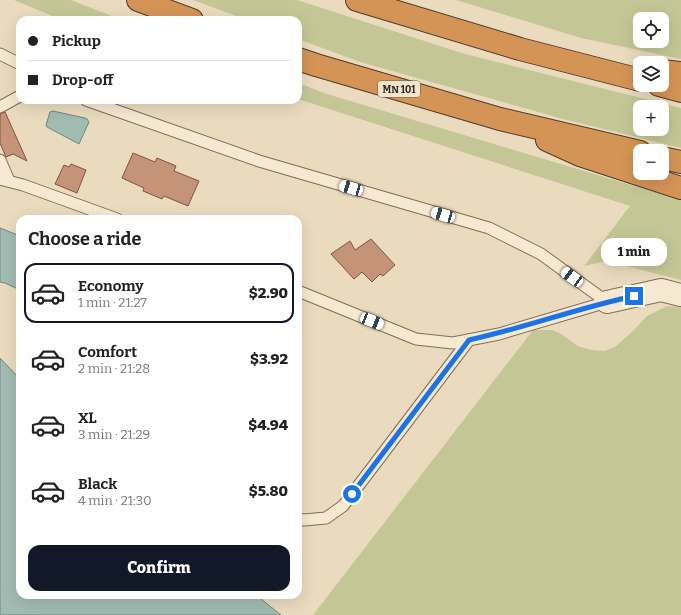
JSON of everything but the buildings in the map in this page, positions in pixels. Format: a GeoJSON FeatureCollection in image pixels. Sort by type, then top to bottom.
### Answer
{"type":"FeatureCollection","features":[{"type":"Feature","properties":{"kind":"highway"},"geometry":{"type":"LineString","coordinates":[[138,0],[181,16]]}},
{"type":"Feature","properties":{"kind":"highway"},"geometry":{"type":"LineString","coordinates":[[357,0],[520,49],[633,78]]}},
{"type":"Feature","properties":{"kind":"highway"},"geometry":{"type":"LineString","coordinates":[[520,49],[633,66]]}},
{"type":"Feature","properties":{"kind":"highway","name":"MN 101"},"geometry":{"type":"LineString","coordinates":[[302,60],[316,65],[500,118],[633,150]]}},
{"type":"Feature","properties":{"kind":"highway"},"geometry":{"type":"LineString","coordinates":[[669,71],[681,74]]}},
{"type":"Feature","properties":{"kind":"highway"},"geometry":{"type":"LineString","coordinates":[[669,88],[681,91]]}},
{"type":"Feature","properties":{"kind":"highway"},"geometry":{"type":"LineString","coordinates":[[500,118],[580,156],[681,188]]}},
{"type":"Feature","properties":{"kind":"highway"},"geometry":{"type":"LineString","coordinates":[[669,159],[681,162]]}},
{"type":"Feature","properties":{"kind":"street"},"geometry":{"type":"LineString","coordinates":[[606,302],[661,290],[681,295]]}},
{"type":"Feature","properties":{"kind":"lane"},"geometry":{"type":"LineString","coordinates":[[0,54],[16,62]]}},
{"type":"Feature","properties":{"kind":"lane"},"geometry":{"type":"LineString","coordinates":[[0,107],[16,98]]}},
{"type":"Feature","properties":{"kind":"lane"},"geometry":{"type":"LineString","coordinates":[[97,104],[259,161],[489,228],[541,254],[606,302]]}},
{"type":"Feature","properties":{"kind":"lane"},"geometry":{"type":"LineString","coordinates":[[0,160],[5,180],[106,215]]}},
{"type":"Feature","properties":{"kind":"lane"},"geometry":{"type":"LineString","coordinates":[[302,293],[416,339],[453,343],[499,334],[606,302]]}},
{"type":"Feature","properties":{"kind":"lane"},"geometry":{"type":"LineString","coordinates":[[302,520],[326,518],[343,506],[469,340]]}},
{"type":"Feature","properties":{"kind":"green space"},"geometry":{"type":"Polygon","coordinates":[[[14,0],[71,0],[112,16],[52,16],[14,0]]]}},
{"type":"Feature","properties":{"kind":"green space"},"geometry":{"type":"Polygon","coordinates":[[[193,0],[297,0],[465,54],[649,100],[633,100],[633,136],[669,136],[669,105],[681,108],[681,148],[563,119],[360,62],[302,40],[302,16],[236,16],[193,0]]]}},
{"type":"Feature","properties":{"kind":"green space"},"geometry":{"type":"Polygon","coordinates":[[[456,0],[681,0],[681,59],[581,38],[456,0]]]}},
{"type":"Feature","properties":{"kind":"green space"},"geometry":{"type":"Polygon","coordinates":[[[302,85],[327,94],[681,200],[681,280],[606,261],[584,266],[630,206],[302,100],[302,85]]]}},
{"type":"Feature","properties":{"kind":"green space"},"geometry":{"type":"Polygon","coordinates":[[[667,306],[681,307],[681,615],[313,615],[533,330],[552,330],[561,334],[578,346],[591,350],[605,351],[616,346],[647,316],[667,306]]]}},
{"type":"Feature","properties":{"kind":"water"},"geometry":{"type":"Polygon","coordinates":[[[53,111],[87,119],[89,122],[79,144],[47,127],[46,125],[50,112],[53,111]]]}},
{"type":"Feature","properties":{"kind":"water"},"geometry":{"type":"Polygon","coordinates":[[[0,228],[16,234],[16,288],[0,282],[0,228]]]}},
{"type":"Feature","properties":{"kind":"water"},"geometry":{"type":"Polygon","coordinates":[[[0,358],[16,375],[16,599],[261,599],[281,615],[0,615],[0,358]]]}},
{"type":"Feature","properties":{"kind":"route"},"geometry":{"type":"LineString","coordinates":[[352,494],[469,340],[499,334],[606,302],[634,296]]}}]}
